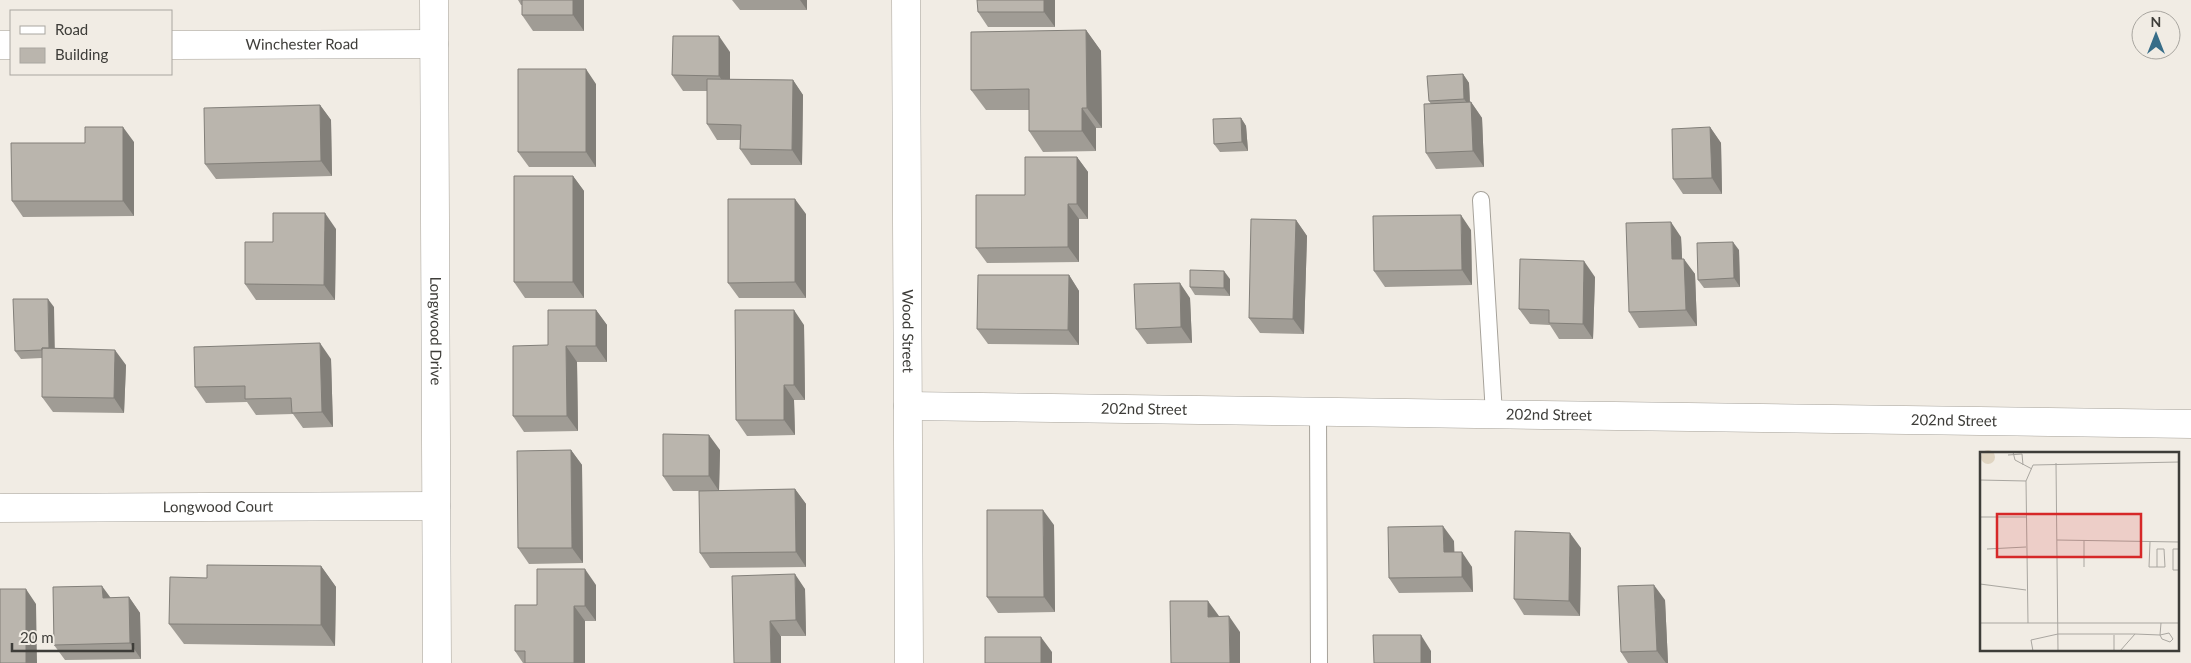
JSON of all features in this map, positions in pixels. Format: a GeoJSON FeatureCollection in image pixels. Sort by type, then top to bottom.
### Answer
{"type":"FeatureCollection","features":[{"type":"Feature","properties":{"kind":"street","name":"Longwood Drive"},"geometry":{"type":"LineString","coordinates":[[434,0],[437,663]]}},
{"type":"Feature","properties":{"kind":"street","name":"Wood Street"},"geometry":{"type":"LineString","coordinates":[[906,0],[909,663]]}},
{"type":"Feature","properties":{"kind":"street","name":"Winchester Road"},"geometry":{"type":"LineString","coordinates":[[172,45],[434,44]]}},
{"type":"Feature","properties":{"kind":"street","name":"202nd Street"},"geometry":{"type":"LineString","coordinates":[[908,406],[2191,424]]}},
{"type":"Feature","properties":{"kind":"street","name":"Longwood Court"},"geometry":{"type":"LineString","coordinates":[[0,508],[436,506]]}},
{"type":"Feature","properties":{"kind":"lane"},"geometry":{"type":"LineString","coordinates":[[1481,200],[1494,414]]}},
{"type":"Feature","properties":{"kind":"lane"},"geometry":{"type":"LineString","coordinates":[[1318,411],[1319,663]]}},
{"type":"Feature","properties":{"kind":"building"},"geometry":{"type":"Polygon","coordinates":[[[522,0],[573,0],[573,15],[522,15],[522,0]]]}},
{"type":"Feature","properties":{"kind":"building"},"geometry":{"type":"Polygon","coordinates":[[[977,0],[1044,0],[1044,12],[978,12],[977,0]]]}},
{"type":"Feature","properties":{"kind":"building"},"geometry":{"type":"Polygon","coordinates":[[[1086,30],[1087,108],[1082,108],[1082,131],[1029,131],[1029,89],[971,90],[971,32],[1086,30]]]}},
{"type":"Feature","properties":{"kind":"building"},"geometry":{"type":"Polygon","coordinates":[[[673,36],[719,36],[719,76],[672,75],[673,36]]]}},
{"type":"Feature","properties":{"kind":"building"},"geometry":{"type":"Polygon","coordinates":[[[518,69],[586,69],[586,152],[518,152],[518,69]]]}},
{"type":"Feature","properties":{"kind":"building"},"geometry":{"type":"Polygon","coordinates":[[[1463,74],[1464,99],[1429,101],[1427,76],[1463,74]]]}},
{"type":"Feature","properties":{"kind":"building"},"geometry":{"type":"Polygon","coordinates":[[[707,79],[793,80],[792,150],[740,149],[741,125],[707,124],[707,79]]]}},
{"type":"Feature","properties":{"kind":"building"},"geometry":{"type":"Polygon","coordinates":[[[1471,102],[1473,151],[1426,153],[1424,104],[1471,102]]]}},
{"type":"Feature","properties":{"kind":"building"},"geometry":{"type":"Polygon","coordinates":[[[320,105],[321,161],[205,164],[204,108],[320,105]]]}},
{"type":"Feature","properties":{"kind":"building"},"geometry":{"type":"Polygon","coordinates":[[[1241,118],[1242,142],[1214,144],[1213,119],[1241,118]]]}},
{"type":"Feature","properties":{"kind":"building"},"geometry":{"type":"Polygon","coordinates":[[[85,127],[123,127],[123,201],[12,201],[11,143],[85,143],[85,127]]]}},
{"type":"Feature","properties":{"kind":"building"},"geometry":{"type":"Polygon","coordinates":[[[1710,127],[1712,178],[1673,179],[1672,129],[1710,127]]]}},
{"type":"Feature","properties":{"kind":"building"},"geometry":{"type":"Polygon","coordinates":[[[1025,157],[1077,157],[1077,204],[1068,204],[1068,247],[976,248],[976,195],[1025,195],[1025,157]]]}},
{"type":"Feature","properties":{"kind":"building"},"geometry":{"type":"Polygon","coordinates":[[[514,176],[573,176],[573,282],[514,282],[514,176]]]}},
{"type":"Feature","properties":{"kind":"building"},"geometry":{"type":"Polygon","coordinates":[[[728,199],[795,199],[795,282],[728,283],[728,199]]]}},
{"type":"Feature","properties":{"kind":"building"},"geometry":{"type":"Polygon","coordinates":[[[273,213],[325,213],[324,285],[245,284],[245,242],[273,242],[273,213]]]}},
{"type":"Feature","properties":{"kind":"building"},"geometry":{"type":"Polygon","coordinates":[[[1461,215],[1462,270],[1374,271],[1373,216],[1461,215]]]}},
{"type":"Feature","properties":{"kind":"building"},"geometry":{"type":"Polygon","coordinates":[[[1251,219],[1296,220],[1293,319],[1249,318],[1251,219]]]}},
{"type":"Feature","properties":{"kind":"building"},"geometry":{"type":"Polygon","coordinates":[[[1671,222],[1672,259],[1684,259],[1686,310],[1629,312],[1626,223],[1671,222]]]}},
{"type":"Feature","properties":{"kind":"building"},"geometry":{"type":"Polygon","coordinates":[[[1733,242],[1734,278],[1698,280],[1697,243],[1733,242]]]}},
{"type":"Feature","properties":{"kind":"building"},"geometry":{"type":"Polygon","coordinates":[[[1520,259],[1584,261],[1583,324],[1549,323],[1549,310],[1519,309],[1520,259]]]}},
{"type":"Feature","properties":{"kind":"building"},"geometry":{"type":"Polygon","coordinates":[[[1190,270],[1224,271],[1224,288],[1190,287],[1190,270]]]}},
{"type":"Feature","properties":{"kind":"building"},"geometry":{"type":"Polygon","coordinates":[[[978,275],[1069,275],[1068,330],[977,329],[978,275]]]}},
{"type":"Feature","properties":{"kind":"building"},"geometry":{"type":"Polygon","coordinates":[[[1180,283],[1181,327],[1136,329],[1134,284],[1180,283]]]}},
{"type":"Feature","properties":{"kind":"building"},"geometry":{"type":"Polygon","coordinates":[[[13,299],[48,299],[49,348],[15,351],[13,299]]]}},
{"type":"Feature","properties":{"kind":"building"},"geometry":{"type":"Polygon","coordinates":[[[548,310],[596,310],[596,346],[566,346],[567,416],[513,416],[513,346],[548,345],[548,310]]]}},
{"type":"Feature","properties":{"kind":"building"},"geometry":{"type":"Polygon","coordinates":[[[735,310],[794,310],[794,385],[784,385],[784,420],[736,420],[735,310]]]}},
{"type":"Feature","properties":{"kind":"building"},"geometry":{"type":"Polygon","coordinates":[[[320,343],[322,412],[292,413],[291,398],[245,399],[245,386],[195,387],[194,347],[320,343]]]}},
{"type":"Feature","properties":{"kind":"building"},"geometry":{"type":"Polygon","coordinates":[[[42,348],[115,350],[114,398],[42,397],[42,348]]]}},
{"type":"Feature","properties":{"kind":"building"},"geometry":{"type":"Polygon","coordinates":[[[663,434],[709,435],[709,476],[663,476],[663,434]]]}},
{"type":"Feature","properties":{"kind":"building"},"geometry":{"type":"Polygon","coordinates":[[[571,450],[572,548],[518,548],[517,451],[571,450]]]}},
{"type":"Feature","properties":{"kind":"building"},"geometry":{"type":"Polygon","coordinates":[[[795,489],[796,552],[700,553],[699,491],[795,489]]]}},
{"type":"Feature","properties":{"kind":"building"},"geometry":{"type":"Polygon","coordinates":[[[987,510],[1043,510],[1044,597],[987,597],[987,510]]]}},
{"type":"Feature","properties":{"kind":"building"},"geometry":{"type":"Polygon","coordinates":[[[1443,526],[1444,552],[1462,552],[1462,577],[1389,578],[1388,527],[1443,526]]]}},
{"type":"Feature","properties":{"kind":"building"},"geometry":{"type":"Polygon","coordinates":[[[1515,531],[1570,533],[1569,601],[1514,599],[1515,531]]]}},
{"type":"Feature","properties":{"kind":"building"},"geometry":{"type":"Polygon","coordinates":[[[207,565],[321,566],[321,625],[169,624],[170,577],[207,578],[207,565]]]}},
{"type":"Feature","properties":{"kind":"building"},"geometry":{"type":"Polygon","coordinates":[[[537,569],[585,569],[585,606],[574,606],[574,663],[525,663],[525,651],[515,651],[515,605],[537,605],[537,569]]]}},
{"type":"Feature","properties":{"kind":"building"},"geometry":{"type":"Polygon","coordinates":[[[795,574],[796,620],[770,621],[771,663],[734,663],[732,576],[795,574]]]}},
{"type":"Feature","properties":{"kind":"building"},"geometry":{"type":"Polygon","coordinates":[[[1654,585],[1657,651],[1621,652],[1618,586],[1654,585]]]}},
{"type":"Feature","properties":{"kind":"building"},"geometry":{"type":"Polygon","coordinates":[[[102,586],[103,598],[129,597],[130,643],[54,645],[53,587],[102,586]]]}},
{"type":"Feature","properties":{"kind":"building"},"geometry":{"type":"Polygon","coordinates":[[[0,589],[26,589],[26,663],[0,663],[0,589]]]}},
{"type":"Feature","properties":{"kind":"building"},"geometry":{"type":"Polygon","coordinates":[[[1170,601],[1208,601],[1208,617],[1229,616],[1230,663],[1171,663],[1170,601]]]}},
{"type":"Feature","properties":{"kind":"building"},"geometry":{"type":"Polygon","coordinates":[[[1373,635],[1421,635],[1421,663],[1374,663],[1373,635]]]}},
{"type":"Feature","properties":{"kind":"building"},"geometry":{"type":"Polygon","coordinates":[[[985,637],[1041,637],[1041,663],[985,663],[985,637]]]}}]}
